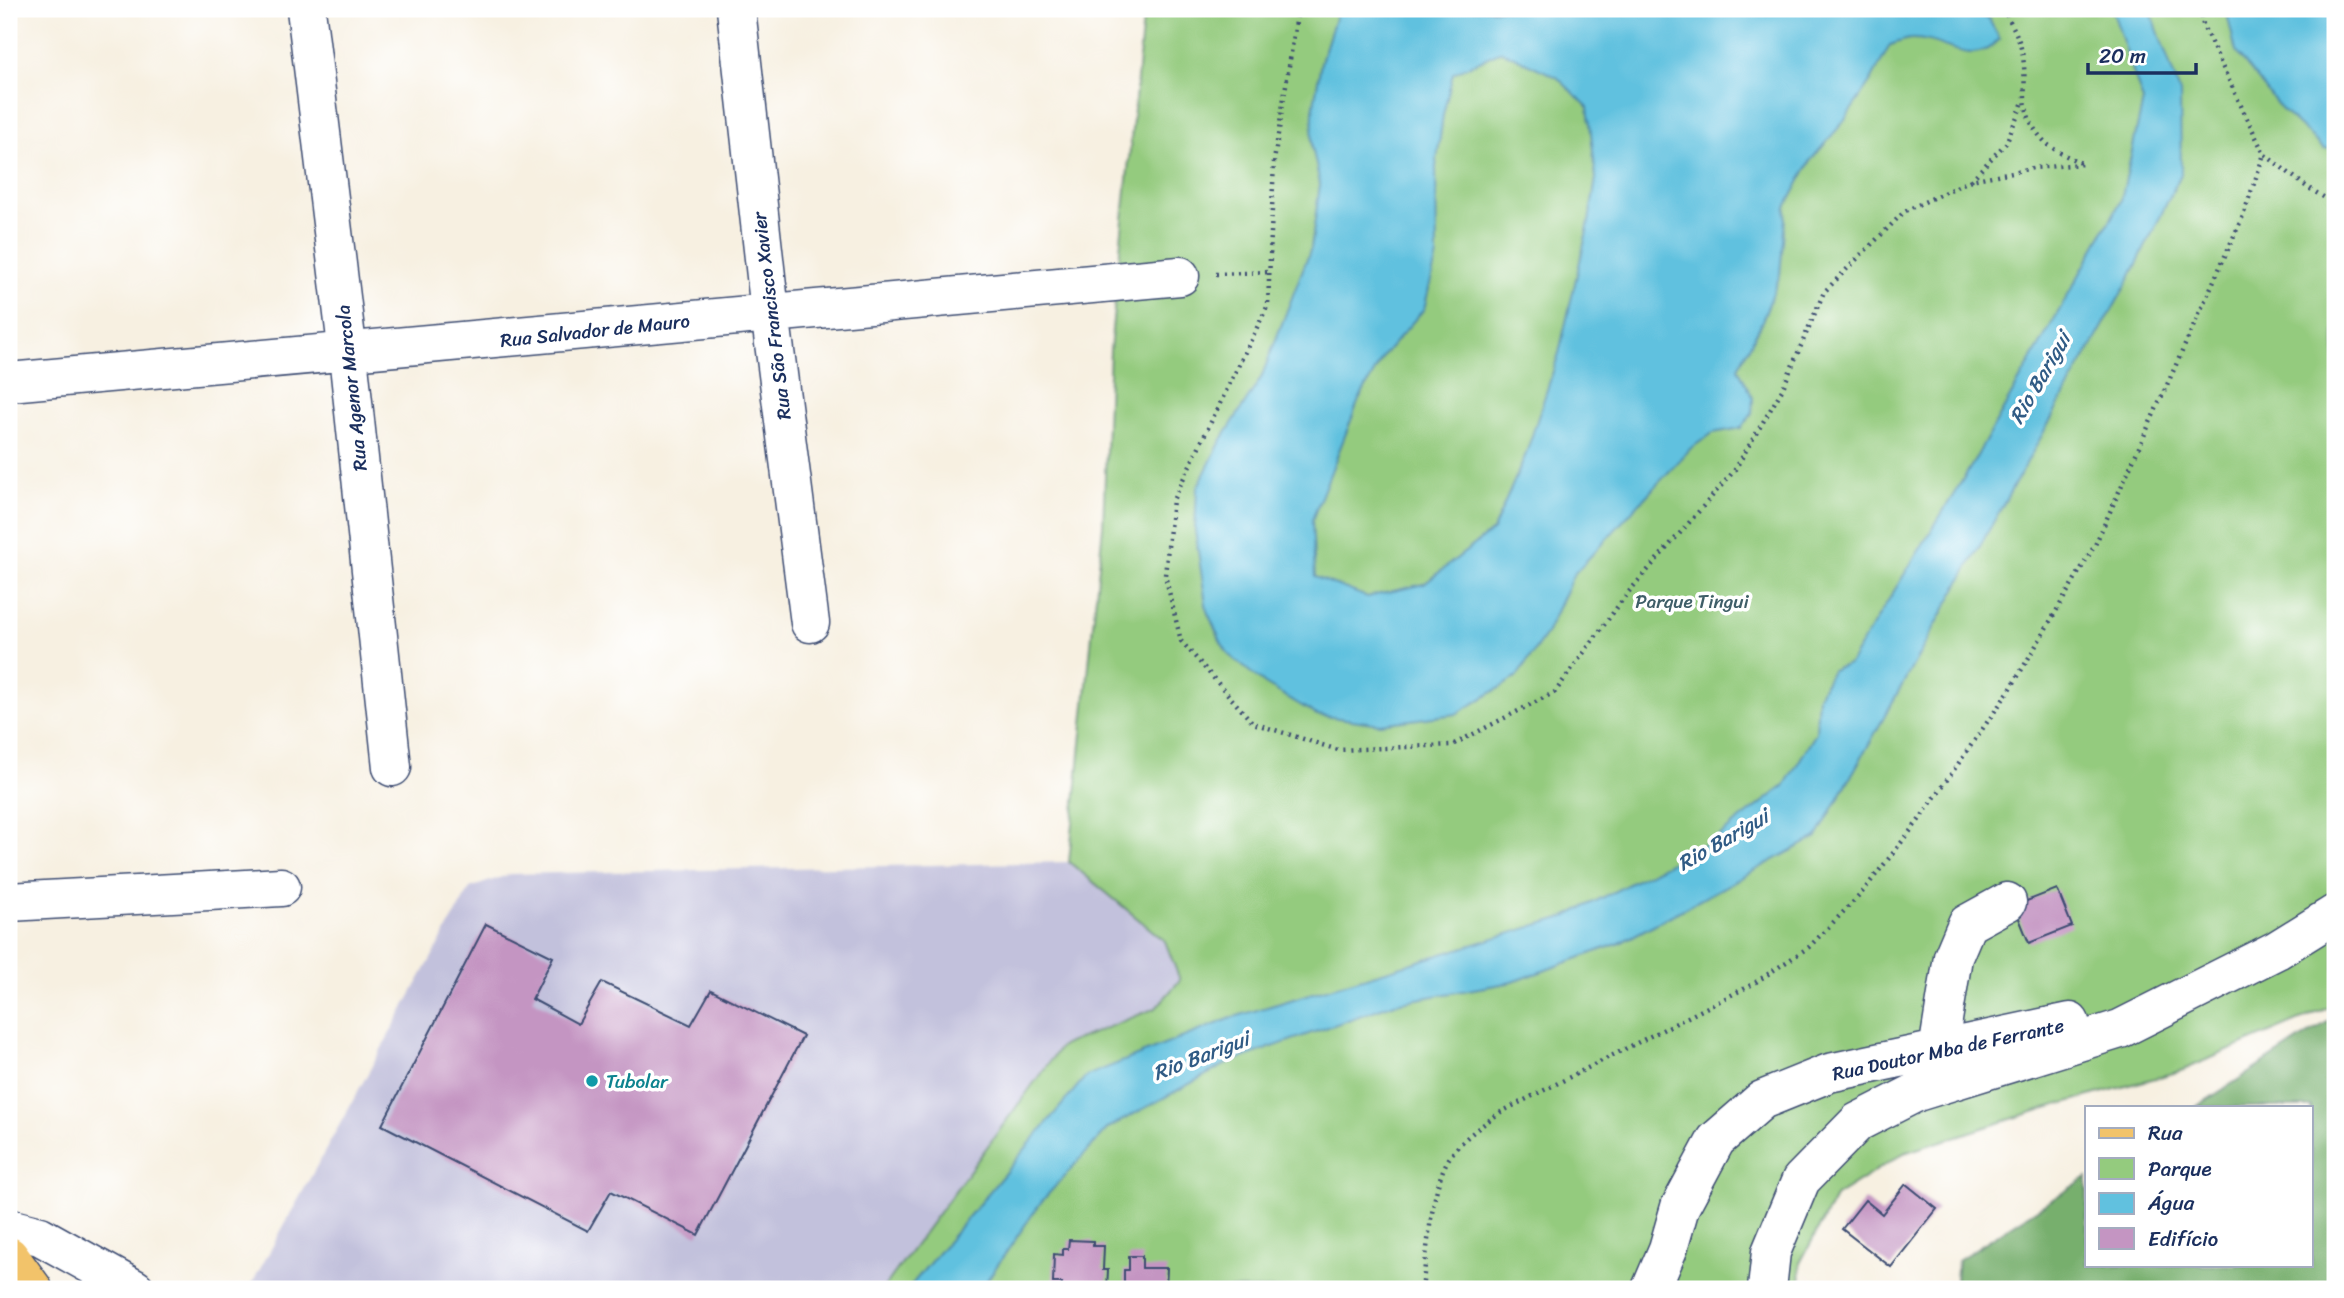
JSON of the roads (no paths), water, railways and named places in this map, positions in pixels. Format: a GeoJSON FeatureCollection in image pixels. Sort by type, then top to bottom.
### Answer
{"type":"FeatureCollection","features":[{"type":"Feature","properties":{"kind":"street","name":"Rua Agenor Marcola"},"geometry":{"type":"LineString","coordinates":[[306,9],[348,355],[392,767]]}},
{"type":"Feature","properties":{"kind":"street","name":"Rua São Francisco Xavier"},"geometry":{"type":"LineString","coordinates":[[736,9],[769,312],[810,623]]}},
{"type":"Feature","properties":{"kind":"street","name":"Rua Salvador de Mauro"},"geometry":{"type":"LineString","coordinates":[[9,382],[348,355],[769,312],[1180,276]]}},
{"type":"Feature","properties":{"kind":"street"},"geometry":{"type":"LineString","coordinates":[[9,902],[281,887]]}},
{"type":"Feature","properties":{"kind":"street"},"geometry":{"type":"LineString","coordinates":[[1938,1051],[1953,957],[1967,924],[2007,902]]}},
{"type":"Feature","properties":{"kind":"street","name":"Rua Doutor Mba de Ferrante"},"geometry":{"type":"LineString","coordinates":[[1767,1289],[1771,1252],[1801,1180],[1858,1122],[1917,1092],[2120,1028],[2277,950],[2335,914]]}},
{"type":"Feature","properties":{"kind":"street","name":"Rua Doutor Mba de Ferrante"},"geometry":{"type":"LineString","coordinates":[[1651,1289],[1668,1249],[1680,1207],[1716,1140],[1762,1100],[1829,1073],[2078,1021],[2191,993]]}},
{"type":"Feature","properties":{"kind":"street"},"geometry":{"type":"LineString","coordinates":[[9,1228],[40,1236],[135,1289]]}},
{"type":"Feature","properties":{"kind":"water"},"geometry":{"type":"Polygon","coordinates":[[[1338,9],[1948,9],[1988,18],[2000,39],[1989,48],[1968,53],[1924,40],[1904,40],[1890,45],[1871,81],[1841,125],[1811,160],[1786,207],[1780,275],[1760,326],[1738,368],[1753,398],[1752,414],[1741,428],[1713,433],[1690,449],[1573,575],[1546,634],[1516,678],[1456,714],[1380,724],[1317,715],[1265,684],[1229,655],[1207,611],[1195,531],[1197,488],[1221,441],[1261,378],[1311,248],[1320,184],[1312,146],[1313,111],[1321,62],[1338,9]],[[1501,51],[1453,73],[1443,115],[1436,167],[1437,256],[1424,309],[1384,355],[1359,400],[1312,520],[1315,577],[1367,597],[1424,584],[1493,530],[1526,454],[1559,353],[1589,222],[1596,178],[1588,107],[1557,77],[1501,51]]]}},
{"type":"Feature","properties":{"kind":"water","name":"Rio Barigui"},"geometry":{"type":"Polygon","coordinates":[[[2112,9],[2150,9],[2180,93],[2181,174],[2130,278],[1817,837],[1620,943],[1513,982],[1395,1003],[1228,1063],[1108,1128],[1041,1202],[981,1289],[908,1289],[1086,1076],[1234,1017],[1567,916],[1714,840],[1784,786],[1816,733],[1818,696],[1832,670],[1849,664],[1973,463],[2121,201],[2143,101],[2112,9]]]}},
{"type":"Feature","properties":{"kind":"water"},"geometry":{"type":"Polygon","coordinates":[[[2226,9],[2335,9],[2335,147],[2324,149],[2281,109],[2236,52],[2226,9]]]}},
{"type":"Feature","properties":{"kind":"place","name":"Tubolar"},"geometry":{"type":"Point","coordinates":[592,1081]}},
{"type":"Feature","properties":{"kind":"park label","name":"Parque Tingui"},"geometry":{"type":"Point","coordinates":[1692,601]}}]}
